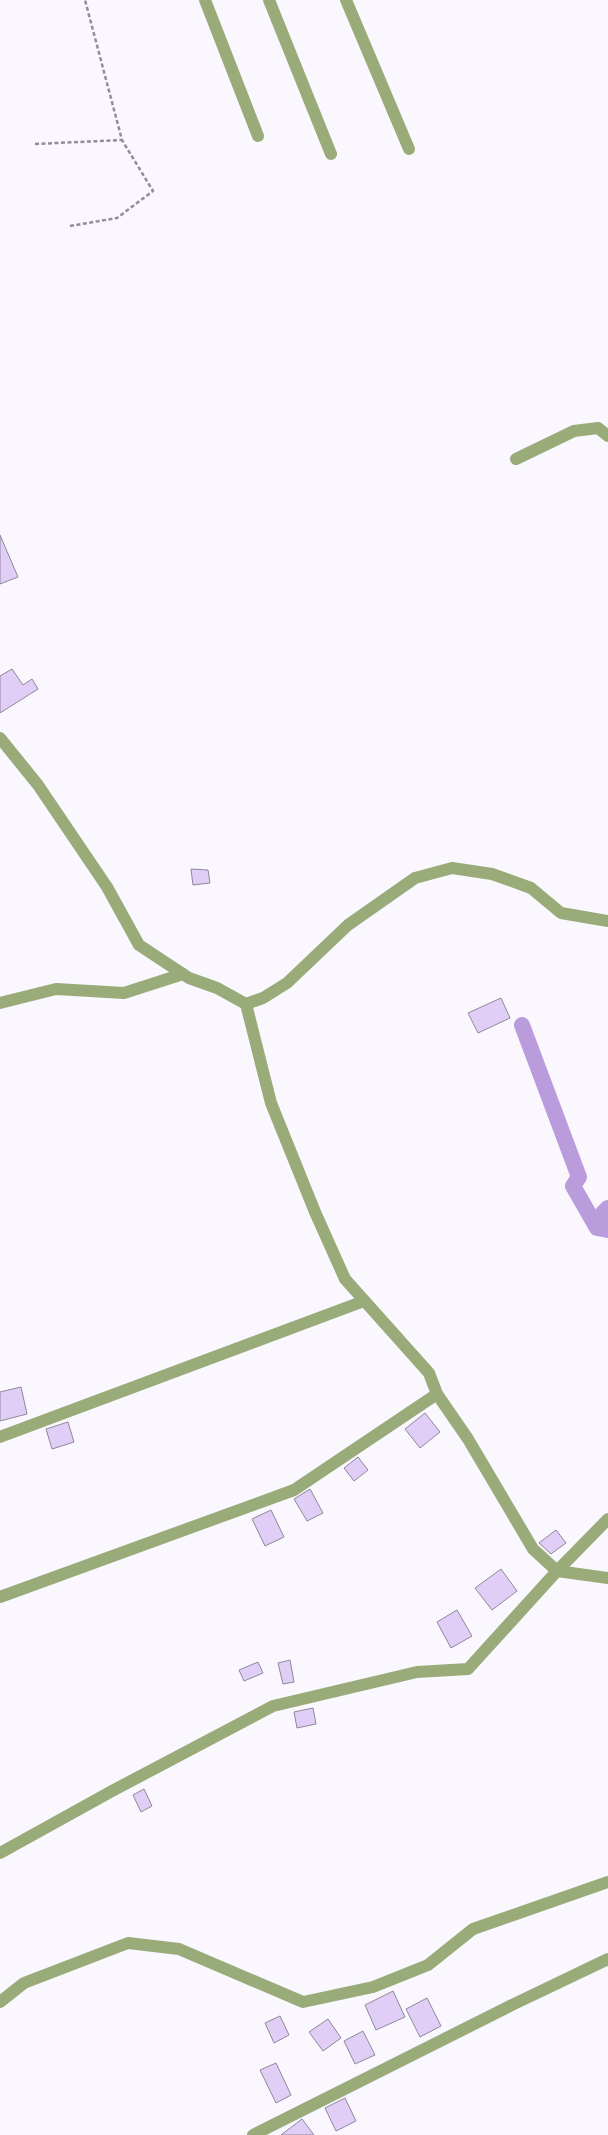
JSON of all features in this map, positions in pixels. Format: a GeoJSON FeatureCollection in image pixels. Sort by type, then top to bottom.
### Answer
{"type":"FeatureCollection","features":[{"type":"Feature","properties":{"kind":"street"},"geometry":{"type":"LineString","coordinates":[[205,0],[258,136]]}},
{"type":"Feature","properties":{"kind":"street"},"geometry":{"type":"LineString","coordinates":[[269,0],[331,154]]}},
{"type":"Feature","properties":{"kind":"street"},"geometry":{"type":"LineString","coordinates":[[346,0],[409,149]]}},
{"type":"Feature","properties":{"kind":"street"},"geometry":{"type":"LineString","coordinates":[[516,459],[574,431],[598,428],[607,434]]}},
{"type":"Feature","properties":{"kind":"street"},"geometry":{"type":"LineString","coordinates":[[0,738],[38,785],[107,886],[139,945],[183,974],[218,988],[246,1004],[271,1103],[345,1280],[430,1373],[437,1394],[468,1439],[533,1550],[557,1570],[608,1578]]}},
{"type":"Feature","properties":{"kind":"street"},"geometry":{"type":"LineString","coordinates":[[246,1004],[263,998],[287,983],[348,925],[408,882],[415,878],[452,868],[492,874],[531,888],[561,913],[608,921]]}},
{"type":"Feature","properties":{"kind":"street"},"geometry":{"type":"LineString","coordinates":[[0,1002],[56,989],[124,993],[183,974]]}},
{"type":"Feature","properties":{"kind":"street"},"geometry":{"type":"LineString","coordinates":[[0,1437],[364,1301]]}},
{"type":"Feature","properties":{"kind":"street"},"geometry":{"type":"LineString","coordinates":[[0,1597],[294,1490],[437,1394]]}},
{"type":"Feature","properties":{"kind":"street"},"geometry":{"type":"LineString","coordinates":[[0,1854],[112,1791],[273,1706],[417,1672],[468,1669],[557,1570],[608,1519]]}},
{"type":"Feature","properties":{"kind":"street"},"geometry":{"type":"LineString","coordinates":[[0,2002],[24,1983],[128,1943],[179,1949],[303,2002],[373,1987],[428,1965],[473,1929],[608,1882]]}},
{"type":"Feature","properties":{"kind":"street"},"geometry":{"type":"LineString","coordinates":[[253,2135],[608,1959]]}},
{"type":"Feature","properties":{"kind":"path"},"geometry":{"type":"LineString","coordinates":[[70,226],[117,218],[153,190],[122,140],[85,0]]}},
{"type":"Feature","properties":{"kind":"path"},"geometry":{"type":"LineString","coordinates":[[35,144],[122,140]]}},
{"type":"Feature","properties":{"kind":"building"},"geometry":{"type":"Polygon","coordinates":[[[0,535],[18,577],[0,584],[0,535]]]}},
{"type":"Feature","properties":{"kind":"building"},"geometry":{"type":"Polygon","coordinates":[[[12,669],[23,685],[32,679],[38,689],[0,713],[0,676],[12,669]]]}},
{"type":"Feature","properties":{"kind":"building"},"geometry":{"type":"Polygon","coordinates":[[[191,869],[208,870],[210,883],[193,885],[191,869]]]}},
{"type":"Feature","properties":{"kind":"building"},"geometry":{"type":"Polygon","coordinates":[[[501,998],[510,1018],[478,1033],[468,1013],[501,998]]]}},
{"type":"Feature","properties":{"kind":"building"},"geometry":{"type":"Polygon","coordinates":[[[21,1387],[27,1414],[0,1421],[0,1392],[21,1387]]]}},
{"type":"Feature","properties":{"kind":"building"},"geometry":{"type":"Polygon","coordinates":[[[425,1413],[440,1432],[420,1448],[405,1429],[425,1413]]]}},
{"type":"Feature","properties":{"kind":"building"},"geometry":{"type":"Polygon","coordinates":[[[68,1422],[74,1442],[52,1449],[46,1429],[68,1422]]]}},
{"type":"Feature","properties":{"kind":"building"},"geometry":{"type":"Polygon","coordinates":[[[358,1457],[368,1470],[354,1481],[344,1468],[358,1457]]]}},
{"type":"Feature","properties":{"kind":"building"},"geometry":{"type":"Polygon","coordinates":[[[310,1489],[323,1513],[307,1521],[294,1499],[310,1489]]]}},
{"type":"Feature","properties":{"kind":"building"},"geometry":{"type":"Polygon","coordinates":[[[271,1510],[284,1537],[265,1546],[252,1519],[271,1510]]]}},
{"type":"Feature","properties":{"kind":"building"},"geometry":{"type":"Polygon","coordinates":[[[556,1530],[566,1543],[551,1554],[539,1543],[556,1530]]]}},
{"type":"Feature","properties":{"kind":"building"},"geometry":{"type":"Polygon","coordinates":[[[501,1569],[517,1591],[492,1610],[475,1588],[501,1569]]]}},
{"type":"Feature","properties":{"kind":"building"},"geometry":{"type":"Polygon","coordinates":[[[457,1610],[472,1636],[451,1648],[437,1622],[457,1610]]]}},
{"type":"Feature","properties":{"kind":"building"},"geometry":{"type":"Polygon","coordinates":[[[290,1660],[294,1682],[283,1684],[278,1663],[290,1660]]]}},
{"type":"Feature","properties":{"kind":"building"},"geometry":{"type":"Polygon","coordinates":[[[258,1662],[263,1673],[244,1681],[239,1670],[258,1662]]]}},
{"type":"Feature","properties":{"kind":"building"},"geometry":{"type":"Polygon","coordinates":[[[313,1708],[316,1724],[297,1728],[294,1712],[313,1708]]]}},
{"type":"Feature","properties":{"kind":"building"},"geometry":{"type":"Polygon","coordinates":[[[144,1789],[152,1806],[141,1812],[133,1795],[144,1789]]]}},
{"type":"Feature","properties":{"kind":"building"},"geometry":{"type":"Polygon","coordinates":[[[393,1991],[405,2017],[376,2030],[365,2005],[393,1991]]]}},
{"type":"Feature","properties":{"kind":"building"},"geometry":{"type":"Polygon","coordinates":[[[427,1998],[441,2026],[420,2037],[406,2009],[427,1998]]]}},
{"type":"Feature","properties":{"kind":"building"},"geometry":{"type":"Polygon","coordinates":[[[280,2016],[289,2035],[274,2043],[265,2023],[280,2016]]]}},
{"type":"Feature","properties":{"kind":"building"},"geometry":{"type":"Polygon","coordinates":[[[328,2019],[341,2038],[323,2051],[309,2032],[328,2019]]]}},
{"type":"Feature","properties":{"kind":"building"},"geometry":{"type":"Polygon","coordinates":[[[363,2031],[375,2055],[355,2064],[344,2041],[363,2031]]]}},
{"type":"Feature","properties":{"kind":"building"},"geometry":{"type":"Polygon","coordinates":[[[276,2063],[291,2095],[276,2103],[260,2070],[276,2063]]]}},
{"type":"Feature","properties":{"kind":"building"},"geometry":{"type":"Polygon","coordinates":[[[345,2098],[356,2121],[336,2131],[325,2108],[345,2098]]]}},
{"type":"Feature","properties":{"kind":"building"},"geometry":{"type":"Polygon","coordinates":[[[302,2119],[314,2135],[281,2135],[298,2122],[302,2119]]]}},
{"type":"Feature","properties":{"kind":"waterway"},"geometry":{"type":"LineString","coordinates":[[522,1025],[579,1177],[573,1186],[597,1228],[608,1230]]}},
{"type":"Feature","properties":{"kind":"waterway"},"geometry":{"type":"LineString","coordinates":[[608,1208],[602,1214],[608,1230]]}}]}
